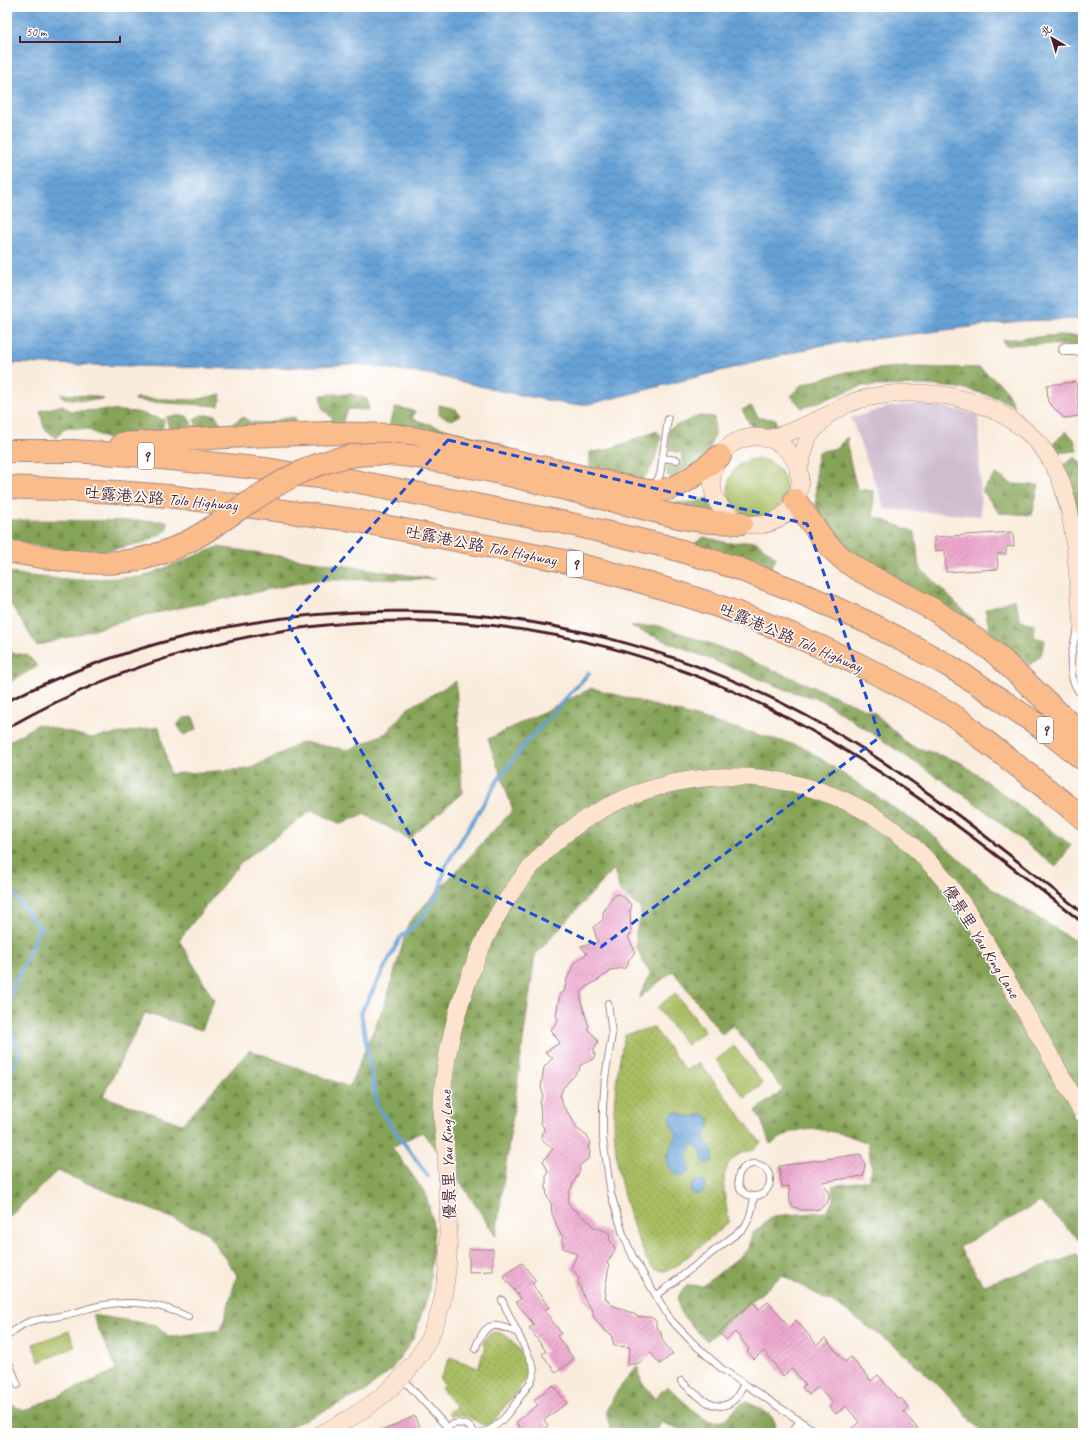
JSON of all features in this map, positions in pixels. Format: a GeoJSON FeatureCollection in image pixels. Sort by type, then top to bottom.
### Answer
{"type":"FeatureCollection","features":[{"type":"Feature","properties":{"kind":"highway"},"geometry":{"type":"LineString","coordinates":[[73,451],[130,443],[226,437],[327,433],[394,435],[428,441],[636,489],[651,491],[664,490],[684,482],[720,456]]}},
{"type":"Feature","properties":{"kind":"highway","name":"9"},"geometry":{"type":"LineString","coordinates":[[7,451],[73,451],[132,455],[266,469],[301,475],[349,480],[562,522],[665,546],[734,567],[801,593],[869,623],[949,666],[979,685],[1047,731],[1083,759]]}},
{"type":"Feature","properties":{"kind":"highway"},"geometry":{"type":"LineString","coordinates":[[7,551],[82,563],[109,564],[140,560],[165,552],[206,532],[298,472],[320,463],[346,457],[372,454],[392,454],[418,457],[492,471],[683,518],[711,522],[741,523]]}},
{"type":"Feature","properties":{"kind":"highway","name":"吐露港公路 Tolo Highway"},"geometry":{"type":"LineString","coordinates":[[7,487],[168,496],[353,520],[564,561],[667,589],[735,612],[802,639],[869,669],[931,702],[963,722],[979,736],[1044,785],[1083,818]]}},
{"type":"Feature","properties":{"kind":"highway"},"geometry":{"type":"LineString","coordinates":[[795,500],[826,543],[843,559],[857,569],[936,611],[994,652],[1083,736]]}},
{"type":"Feature","properties":{"kind":"street"},"geometry":{"type":"LineString","coordinates":[[1065,349],[1083,350]]}},
{"type":"Feature","properties":{"kind":"street"},"geometry":{"type":"LineString","coordinates":[[766,439],[791,432],[852,402],[893,394],[928,394],[966,399],[1001,413],[1014,421],[1035,441],[1054,467],[1062,486],[1075,542],[1082,622]]}},
{"type":"Feature","properties":{"kind":"street"},"geometry":{"type":"LineString","coordinates":[[798,472],[808,437],[828,414]]}},
{"type":"Feature","properties":{"kind":"street"},"geometry":{"type":"LineString","coordinates":[[756,438],[766,439],[787,450],[796,464],[799,482],[795,500],[791,507],[785,514],[773,521],[760,525],[741,523],[732,518],[716,501],[712,489],[712,477],[715,465],[720,456],[731,445],[745,439],[756,438]]}},
{"type":"Feature","properties":{"kind":"street","name":"優景里 Yau King Lane"},"geometry":{"type":"LineString","coordinates":[[322,1433],[350,1419],[369,1407],[386,1393],[416,1361],[428,1342],[437,1321],[444,1295],[448,1261],[446,1156],[442,1112],[444,1086],[455,1021],[464,990],[477,955],[507,899],[526,873],[550,847],[568,832],[593,815],[620,800],[653,788],[685,780],[716,776],[768,778],[795,783],[819,790],[847,801],[890,827],[926,859],[964,905],[1083,1114]]}},
{"type":"Feature","properties":{"kind":"lane"},"geometry":{"type":"LineString","coordinates":[[651,491],[659,478],[668,419]]}},
{"type":"Feature","properties":{"kind":"lane"},"geometry":{"type":"LineString","coordinates":[[662,458],[677,460]]}},
{"type":"Feature","properties":{"kind":"lane"},"geometry":{"type":"LineString","coordinates":[[1082,622],[1071,654],[1071,674],[1078,692],[1083,696]]}},
{"type":"Feature","properties":{"kind":"lane"},"geometry":{"type":"LineString","coordinates":[[608,1003],[612,1034],[605,1078],[603,1106],[604,1156],[611,1194],[623,1234],[633,1258],[670,1319],[693,1343],[722,1369],[818,1433]]}},
{"type":"Feature","properties":{"kind":"lane"},"geometry":{"type":"LineString","coordinates":[[753,1164],[764,1167],[769,1176],[768,1187],[764,1192],[754,1196],[744,1192],[738,1183],[740,1172],[743,1168],[753,1164]]}},
{"type":"Feature","properties":{"kind":"lane"},"geometry":{"type":"LineString","coordinates":[[656,1296],[744,1228],[750,1218],[754,1196]]}},
{"type":"Feature","properties":{"kind":"lane"},"geometry":{"type":"LineString","coordinates":[[482,1433],[497,1425],[533,1378],[533,1365],[502,1300]]}},
{"type":"Feature","properties":{"kind":"lane"},"geometry":{"type":"LineString","coordinates":[[7,1337],[18,1326],[32,1320],[66,1315],[115,1303],[152,1305],[188,1317]]}},
{"type":"Feature","properties":{"kind":"lane"},"geometry":{"type":"LineString","coordinates":[[475,1349],[482,1332],[487,1328],[500,1326],[518,1333]]}},
{"type":"Feature","properties":{"kind":"lane"},"geometry":{"type":"LineString","coordinates":[[7,1358],[18,1385]]}},
{"type":"Feature","properties":{"kind":"lane"},"geometry":{"type":"LineString","coordinates":[[401,1378],[445,1430],[452,1424],[463,1423],[475,1433]]}},
{"type":"Feature","properties":{"kind":"lane"},"geometry":{"type":"LineString","coordinates":[[681,1381],[706,1403],[713,1406],[728,1404],[734,1400],[744,1384]]}},
{"type":"Feature","properties":{"kind":"lane"},"geometry":{"type":"LineString","coordinates":[[791,1433],[800,1421]]}},
{"type":"Feature","properties":{"kind":"highlighted area"},"geometry":{"type":"Polygon","coordinates":[[[448,440],[807,524],[880,737],[601,947],[426,863],[287,622],[448,440]]]}},
{"type":"Feature","properties":{"kind":"shaded area"},"geometry":{"type":"Polygon","coordinates":[[[925,403],[978,414],[981,516],[885,509],[851,418],[889,407],[925,403]]]}},
{"type":"Feature","properties":{"kind":"green space"},"geometry":{"type":"Polygon","coordinates":[[[1060,335],[1083,336],[1083,346],[1038,344],[1005,345],[1002,340],[1060,335]]]}},
{"type":"Feature","properties":{"kind":"green space"},"geometry":{"type":"Polygon","coordinates":[[[898,367],[980,368],[1004,387],[1014,406],[995,397],[967,389],[927,385],[862,386],[802,408],[791,396],[801,385],[845,372],[898,367]]]}},
{"type":"Feature","properties":{"kind":"green space"},"geometry":{"type":"Polygon","coordinates":[[[61,394],[94,396],[104,399],[68,399],[63,398],[61,394]]]}},
{"type":"Feature","properties":{"kind":"green space"},"geometry":{"type":"Polygon","coordinates":[[[221,394],[219,406],[134,400],[135,398],[195,400],[221,394]]]}},
{"type":"Feature","properties":{"kind":"green space"},"geometry":{"type":"Polygon","coordinates":[[[351,394],[367,399],[369,410],[349,409],[343,419],[346,431],[333,430],[332,418],[323,409],[321,395],[351,394]]]}},
{"type":"Feature","properties":{"kind":"green space"},"geometry":{"type":"Polygon","coordinates":[[[63,405],[70,411],[107,410],[137,412],[164,420],[162,433],[111,441],[87,429],[65,428],[56,438],[44,428],[40,411],[63,405]]]}},
{"type":"Feature","properties":{"kind":"green space"},"geometry":{"type":"Polygon","coordinates":[[[439,405],[456,409],[460,416],[451,420],[439,415],[439,405]]]}},
{"type":"Feature","properties":{"kind":"green space"},"geometry":{"type":"Polygon","coordinates":[[[751,406],[759,418],[776,419],[776,428],[759,433],[751,426],[742,410],[751,406]]]}},
{"type":"Feature","properties":{"kind":"green space"},"geometry":{"type":"Polygon","coordinates":[[[396,407],[415,411],[412,419],[462,434],[500,443],[518,456],[389,429],[391,418],[396,407]]]}},
{"type":"Feature","properties":{"kind":"green space"},"geometry":{"type":"Polygon","coordinates":[[[202,415],[215,415],[222,425],[218,432],[201,434],[194,419],[202,415]]]}},
{"type":"Feature","properties":{"kind":"green space"},"geometry":{"type":"Polygon","coordinates":[[[187,416],[192,424],[184,432],[170,433],[166,417],[187,416]]]}},
{"type":"Feature","properties":{"kind":"green space"},"geometry":{"type":"Polygon","coordinates":[[[698,416],[714,417],[715,434],[708,458],[672,480],[667,475],[667,466],[681,467],[682,453],[669,451],[669,429],[698,416]]]}},
{"type":"Feature","properties":{"kind":"green space"},"geometry":{"type":"Polygon","coordinates":[[[242,417],[251,422],[270,423],[283,418],[295,417],[295,426],[235,430],[231,425],[242,417]]]}},
{"type":"Feature","properties":{"kind":"green space"},"geometry":{"type":"Polygon","coordinates":[[[657,431],[661,437],[656,456],[649,471],[641,481],[590,469],[590,452],[606,450],[657,431]]]}},
{"type":"Feature","properties":{"kind":"green space"},"geometry":{"type":"Polygon","coordinates":[[[1066,431],[1074,439],[1077,451],[1055,453],[1054,443],[1066,431]]]}},
{"type":"Feature","properties":{"kind":"green space"},"geometry":{"type":"Polygon","coordinates":[[[847,437],[849,456],[857,489],[874,491],[873,516],[915,532],[919,567],[974,621],[956,618],[879,566],[836,543],[816,507],[816,468],[818,452],[837,448],[847,437]]]}},
{"type":"Feature","properties":{"kind":"green space"},"geometry":{"type":"Polygon","coordinates":[[[1075,457],[1083,466],[1083,514],[1065,515],[1056,494],[1061,467],[1075,457]]]}},
{"type":"Feature","properties":{"kind":"green space"},"geometry":{"type":"Polygon","coordinates":[[[751,459],[763,459],[773,463],[782,472],[786,482],[786,494],[778,509],[763,517],[751,517],[741,513],[732,504],[728,494],[728,482],[732,472],[741,463],[751,459]]]}},
{"type":"Feature","properties":{"kind":"green space"},"geometry":{"type":"Polygon","coordinates":[[[996,474],[1012,484],[1039,485],[1032,515],[999,513],[982,490],[996,474]]]}},
{"type":"Feature","properties":{"kind":"green space"},"geometry":{"type":"Polygon","coordinates":[[[709,497],[715,510],[707,516],[667,503],[696,502],[709,497]]]}},
{"type":"Feature","properties":{"kind":"green space"},"geometry":{"type":"Polygon","coordinates":[[[7,520],[167,521],[167,530],[146,542],[105,551],[73,551],[7,541],[7,520]]]}},
{"type":"Feature","properties":{"kind":"green space"},"geometry":{"type":"Polygon","coordinates":[[[704,537],[728,543],[755,541],[776,557],[771,569],[759,567],[694,544],[704,537]]]}},
{"type":"Feature","properties":{"kind":"green space"},"geometry":{"type":"Polygon","coordinates":[[[218,547],[435,579],[314,580],[141,616],[37,646],[7,598],[7,572],[28,576],[77,580],[142,577],[218,547]]]}},
{"type":"Feature","properties":{"kind":"green space"},"geometry":{"type":"Polygon","coordinates":[[[1014,599],[1021,621],[1035,624],[1034,637],[1045,640],[1041,655],[1031,665],[992,639],[985,610],[1014,599]]]}},
{"type":"Feature","properties":{"kind":"green space"},"geometry":{"type":"Polygon","coordinates":[[[659,626],[712,644],[875,713],[909,745],[960,762],[1071,845],[1056,867],[970,799],[822,700],[787,690],[631,627],[659,626]]]}},
{"type":"Feature","properties":{"kind":"green space"},"geometry":{"type":"Polygon","coordinates":[[[7,652],[27,655],[38,666],[7,684],[7,652]]]}},
{"type":"Feature","properties":{"kind":"green space"},"geometry":{"type":"Polygon","coordinates":[[[456,681],[462,793],[409,839],[364,814],[341,824],[312,810],[240,863],[179,940],[214,1000],[202,1030],[145,1013],[103,1096],[182,1124],[250,1050],[349,1087],[386,1001],[409,922],[513,810],[488,739],[592,688],[803,747],[927,830],[995,891],[1083,946],[1083,1243],[1040,1202],[959,1247],[983,1285],[1077,1255],[1083,1264],[1083,1433],[982,1433],[934,1381],[880,1335],[841,1308],[782,1275],[707,1341],[684,1317],[678,1300],[684,1288],[688,1285],[703,1286],[749,1249],[751,1235],[773,1216],[825,1212],[834,1200],[832,1186],[868,1180],[872,1170],[868,1143],[844,1134],[816,1129],[793,1131],[770,1144],[761,1120],[755,1111],[783,1090],[733,1025],[722,1034],[673,971],[639,998],[650,974],[636,946],[636,931],[641,916],[641,911],[639,907],[620,892],[614,869],[535,955],[496,1236],[450,1167],[422,1132],[392,1147],[426,1194],[434,1229],[429,1292],[413,1339],[391,1370],[364,1392],[277,1433],[7,1433],[7,1402],[24,1411],[117,1370],[92,1315],[157,1325],[169,1337],[221,1330],[237,1275],[206,1232],[57,1171],[7,1219],[7,743],[38,724],[91,738],[159,727],[170,774],[249,769],[303,742],[348,750],[386,733],[407,709],[456,681]]]}},
{"type":"Feature","properties":{"kind":"green space"},"geometry":{"type":"Polygon","coordinates":[[[193,717],[197,729],[184,735],[177,725],[183,718],[193,717]]]}},
{"type":"Feature","properties":{"kind":"green space"},"geometry":{"type":"Polygon","coordinates":[[[675,993],[705,1031],[687,1045],[657,1008],[675,993]]]}},
{"type":"Feature","properties":{"kind":"green space"},"geometry":{"type":"Polygon","coordinates":[[[653,1027],[686,1071],[699,1062],[761,1143],[754,1149],[736,1156],[726,1169],[724,1187],[729,1222],[678,1265],[670,1270],[664,1271],[655,1269],[648,1262],[629,1213],[620,1180],[614,1128],[616,1081],[625,1035],[653,1027]]]}},
{"type":"Feature","properties":{"kind":"green space"},"geometry":{"type":"Polygon","coordinates":[[[734,1046],[763,1084],[745,1098],[716,1060],[734,1046]]]}},
{"type":"Feature","properties":{"kind":"green space"},"geometry":{"type":"Polygon","coordinates":[[[69,1331],[75,1347],[39,1362],[33,1344],[69,1331]]]}},
{"type":"Feature","properties":{"kind":"green space"},"geometry":{"type":"Polygon","coordinates":[[[495,1332],[502,1333],[508,1337],[519,1350],[525,1359],[528,1370],[527,1377],[491,1423],[485,1425],[465,1416],[450,1416],[448,1413],[456,1407],[441,1388],[444,1385],[440,1379],[450,1357],[478,1368],[485,1347],[483,1345],[485,1340],[488,1335],[495,1332]]]}},
{"type":"Feature","properties":{"kind":"green space"},"geometry":{"type":"Polygon","coordinates":[[[637,1366],[641,1381],[655,1398],[667,1386],[698,1414],[707,1420],[713,1421],[725,1419],[739,1405],[746,1402],[763,1410],[772,1417],[776,1427],[774,1433],[687,1433],[661,1422],[656,1433],[611,1433],[606,1411],[617,1391],[637,1366]]]}},
{"type":"Feature","properties":{"kind":"water"},"geometry":{"type":"Polygon","coordinates":[[[7,7],[1083,7],[1083,319],[1020,321],[823,345],[590,404],[572,405],[500,391],[429,374],[355,364],[255,369],[7,363],[7,7]]]}},
{"type":"Feature","properties":{"kind":"water"},"geometry":{"type":"Polygon","coordinates":[[[674,1112],[690,1117],[705,1115],[710,1119],[710,1124],[705,1138],[707,1144],[713,1152],[712,1161],[707,1164],[704,1163],[701,1158],[702,1152],[695,1146],[691,1146],[687,1157],[690,1169],[682,1176],[678,1176],[668,1166],[666,1161],[666,1157],[675,1135],[669,1118],[674,1112]]]}},
{"type":"Feature","properties":{"kind":"water"},"geometry":{"type":"Polygon","coordinates":[[[701,1180],[706,1183],[705,1189],[700,1194],[693,1194],[691,1192],[691,1185],[696,1181],[701,1180]]]}},
{"type":"Feature","properties":{"kind":"building"},"geometry":{"type":"Polygon","coordinates":[[[1076,382],[1079,416],[1064,418],[1048,402],[1047,385],[1076,382]]]}},
{"type":"Feature","properties":{"kind":"building"},"geometry":{"type":"Polygon","coordinates":[[[1013,532],[1014,546],[1006,547],[1006,554],[997,554],[998,569],[946,572],[945,550],[935,551],[934,537],[1013,532]]]}},
{"type":"Feature","properties":{"kind":"building"},"geometry":{"type":"Polygon","coordinates":[[[618,894],[625,898],[632,906],[630,910],[631,934],[628,937],[635,951],[625,968],[610,970],[609,973],[581,992],[581,1002],[589,1026],[587,1028],[598,1042],[594,1049],[595,1055],[593,1059],[579,1066],[580,1069],[563,1088],[560,1096],[562,1104],[576,1125],[576,1128],[588,1137],[590,1141],[588,1147],[590,1152],[589,1158],[579,1166],[580,1170],[569,1192],[568,1203],[573,1209],[592,1224],[593,1227],[609,1233],[610,1241],[614,1245],[615,1250],[607,1263],[609,1266],[605,1298],[612,1305],[636,1315],[637,1317],[650,1317],[654,1319],[656,1322],[656,1327],[661,1332],[662,1340],[673,1354],[660,1364],[651,1353],[639,1363],[627,1365],[630,1347],[614,1346],[611,1334],[604,1331],[593,1316],[593,1311],[586,1302],[578,1282],[579,1277],[571,1268],[577,1254],[563,1248],[563,1236],[560,1233],[552,1214],[551,1203],[547,1197],[546,1187],[546,1176],[548,1171],[543,1161],[553,1149],[541,1140],[544,1128],[541,1123],[540,1103],[543,1095],[541,1087],[544,1067],[553,1058],[545,1052],[560,1043],[551,1030],[558,1020],[556,1015],[560,994],[564,992],[567,979],[575,962],[587,954],[581,946],[598,942],[593,927],[603,920],[603,913],[613,896],[618,894]]]}},
{"type":"Feature","properties":{"kind":"building"},"geometry":{"type":"Polygon","coordinates":[[[860,1154],[865,1164],[863,1176],[822,1182],[829,1194],[829,1198],[827,1203],[819,1209],[802,1210],[792,1206],[790,1202],[789,1186],[782,1187],[779,1166],[860,1154]]]}},
{"type":"Feature","properties":{"kind":"building"},"geometry":{"type":"Polygon","coordinates":[[[469,1249],[493,1249],[493,1271],[469,1272],[469,1249]]]}},
{"type":"Feature","properties":{"kind":"building"},"geometry":{"type":"Polygon","coordinates":[[[522,1263],[536,1281],[532,1284],[549,1307],[544,1310],[561,1333],[557,1336],[574,1359],[556,1373],[542,1354],[546,1351],[529,1328],[534,1325],[516,1302],[521,1299],[503,1276],[522,1263]]]}},
{"type":"Feature","properties":{"kind":"building"},"geometry":{"type":"Polygon","coordinates":[[[753,1302],[759,1309],[768,1302],[789,1327],[796,1320],[817,1345],[825,1338],[845,1362],[851,1357],[871,1381],[878,1375],[899,1400],[901,1398],[909,1408],[904,1412],[921,1433],[846,1433],[859,1422],[846,1406],[836,1414],[829,1406],[832,1403],[818,1387],[809,1395],[802,1387],[805,1384],[792,1369],[783,1376],[764,1351],[754,1359],[747,1351],[749,1349],[735,1332],[726,1340],[719,1332],[753,1302]]]}},
{"type":"Feature","properties":{"kind":"building"},"geometry":{"type":"Polygon","coordinates":[[[553,1385],[567,1403],[544,1420],[548,1426],[539,1433],[524,1433],[516,1422],[538,1405],[534,1400],[553,1385]]]}},
{"type":"Feature","properties":{"kind":"building"},"geometry":{"type":"Polygon","coordinates":[[[414,1416],[423,1433],[378,1433],[414,1416]]]}},
{"type":"Feature","properties":{"kind":"waterway"},"geometry":{"type":"LineString","coordinates":[[428,1176],[377,1106],[361,1013],[400,938],[421,919],[438,894],[446,865],[498,780],[528,740],[589,673]]}},
{"type":"Feature","properties":{"kind":"waterway"},"geometry":{"type":"LineString","coordinates":[[7,891],[13,894],[40,929],[7,1002]]}},
{"type":"Feature","properties":{"kind":"waterway"},"geometry":{"type":"LineString","coordinates":[[7,1020],[20,1053],[7,1079]]}},
{"type":"Feature","properties":{"kind":"railway"},"geometry":{"type":"LineString","coordinates":[[7,701],[104,661],[204,632],[305,616],[408,611],[509,619],[610,639],[709,671],[805,715],[879,759],[914,783],[983,834],[1083,913]]}},
{"type":"Feature","properties":{"kind":"railway"},"geometry":{"type":"LineString","coordinates":[[7,728],[103,681],[202,648],[303,628],[405,621],[506,627],[607,647],[706,680],[803,726],[877,770],[947,818],[1083,923]]}}]}
